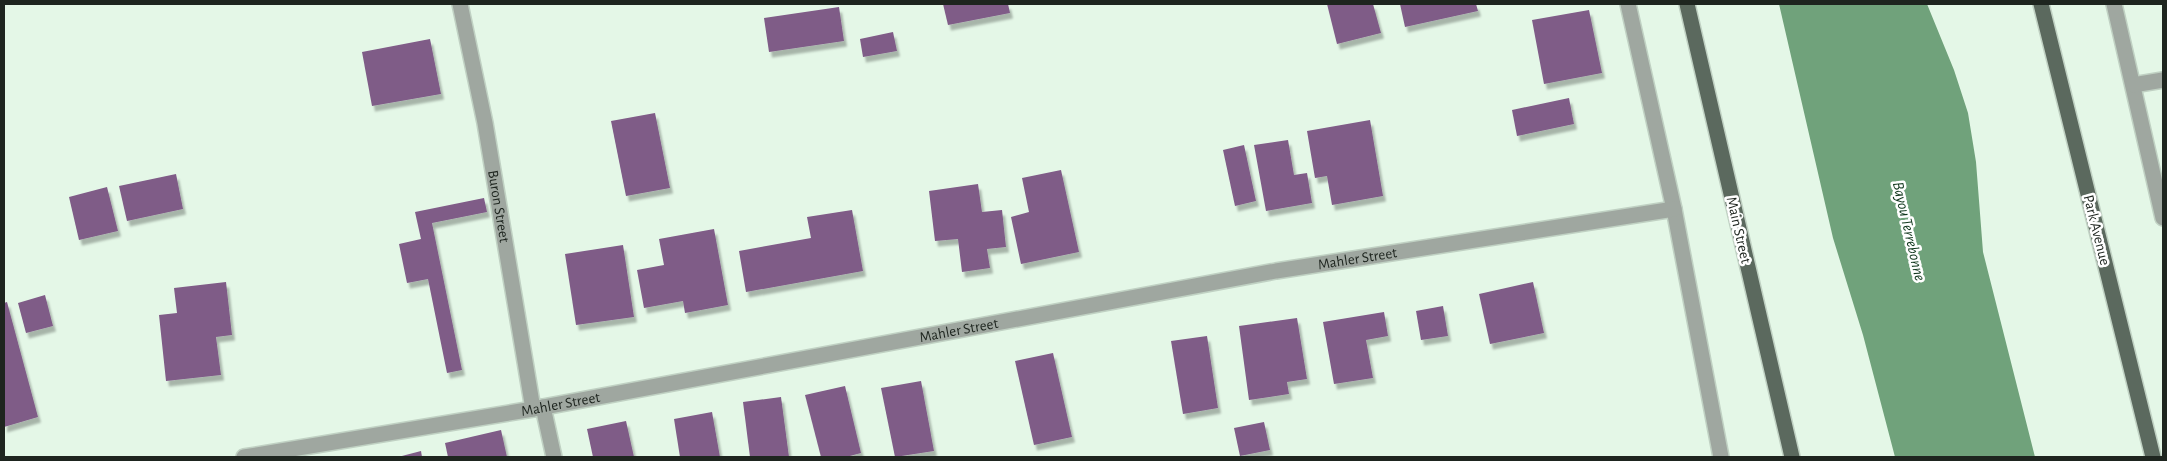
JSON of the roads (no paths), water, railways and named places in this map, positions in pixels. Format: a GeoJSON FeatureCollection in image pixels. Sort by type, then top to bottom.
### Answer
{"type":"FeatureCollection","features":[{"type":"Feature","properties":{"kind":"main road","name":"Main Street"},"geometry":{"type":"LineString","coordinates":[[1687,4],[1792,457]]}},
{"type":"Feature","properties":{"kind":"main road","name":"Park Avenue"},"geometry":{"type":"LineString","coordinates":[[2040,4],[2153,457]]}},
{"type":"Feature","properties":{"kind":"street","name":"Buron Street"},"geometry":{"type":"LineString","coordinates":[[460,4],[485,122],[538,408],[554,457]]}},
{"type":"Feature","properties":{"kind":"street"},"geometry":{"type":"LineString","coordinates":[[1628,4],[1674,209],[1721,457]]}},
{"type":"Feature","properties":{"kind":"street"},"geometry":{"type":"LineString","coordinates":[[2114,4],[2163,218]]}},
{"type":"Feature","properties":{"kind":"street"},"geometry":{"type":"LineString","coordinates":[[2133,85],[2163,80]]}},
{"type":"Feature","properties":{"kind":"street","name":"Mahler Street"},"geometry":{"type":"LineString","coordinates":[[244,457],[538,408],[1276,270],[1674,209]]}},
{"type":"Feature","properties":{"kind":"water","name":"Bayou Terrebonne"},"geometry":{"type":"Polygon","coordinates":[[[1779,4],[1927,4],[1954,70],[1968,113],[1976,162],[1983,252],[2035,457],[1895,457],[1863,335],[1833,238],[1779,4]]]}}]}
